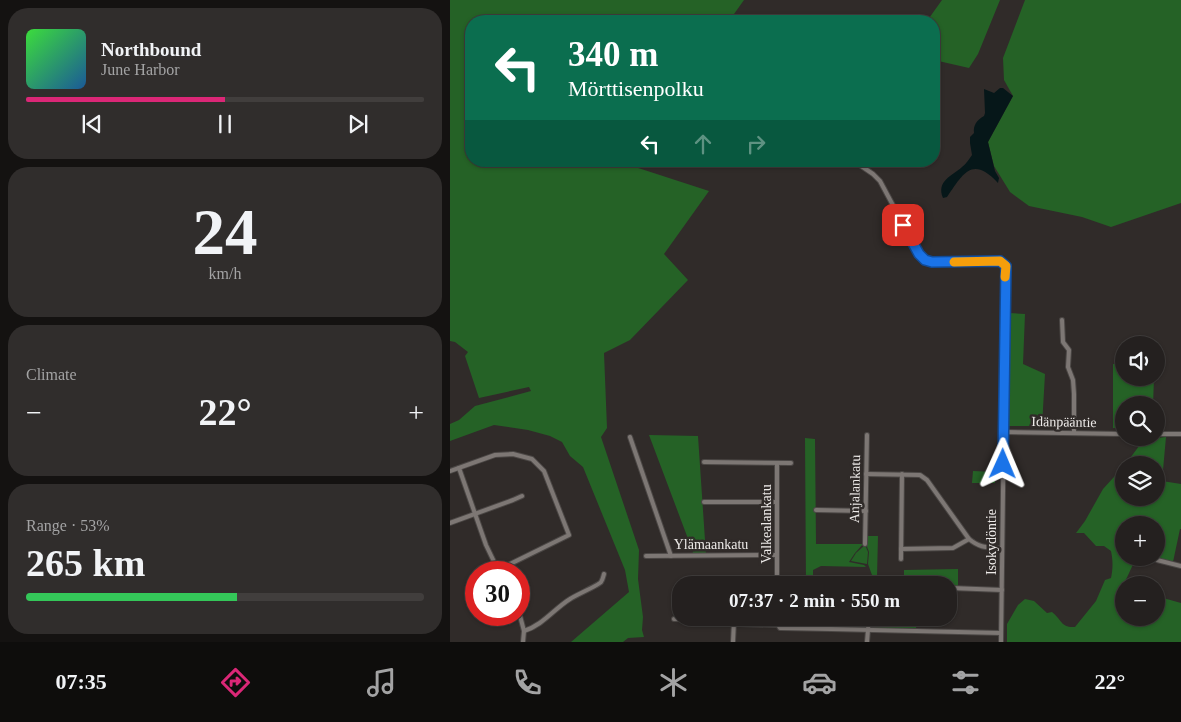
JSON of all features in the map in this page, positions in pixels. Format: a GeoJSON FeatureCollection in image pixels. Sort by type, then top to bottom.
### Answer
{"type":"FeatureCollection","features":[{"type":"Feature","properties":{"kind":"street","name":"Isokydöntie"},"geometry":{"type":"LineString","coordinates":[[863,167],[880,181],[919,254],[925,260],[932,262],[1000,261],[1006,266],[1001,642]]}},
{"type":"Feature","properties":{"kind":"street"},"geometry":{"type":"LineString","coordinates":[[1062,320],[1063,342],[1069,350],[1068,367],[1074,394],[1074,433]]}},
{"type":"Feature","properties":{"kind":"street","name":"Idänpääntie"},"geometry":{"type":"LineString","coordinates":[[1004,432],[1115,434]]}},
{"type":"Feature","properties":{"kind":"street"},"geometry":{"type":"LineString","coordinates":[[1165,434],[1181,434]]}},
{"type":"Feature","properties":{"kind":"street","name":"Anjalankatu"},"geometry":{"type":"LineString","coordinates":[[865,544],[867,435]]}},
{"type":"Feature","properties":{"kind":"street"},"geometry":{"type":"LineString","coordinates":[[630,437],[671,556]]}},
{"type":"Feature","properties":{"kind":"street"},"geometry":{"type":"LineString","coordinates":[[450,470],[494,455],[513,454],[532,459],[544,471],[552,488],[568,535],[518,561]]}},
{"type":"Feature","properties":{"kind":"street"},"geometry":{"type":"LineString","coordinates":[[704,462],[791,463]]}},
{"type":"Feature","properties":{"kind":"street","name":"Valkealankatu"},"geometry":{"type":"LineString","coordinates":[[777,464],[777,576]]}},
{"type":"Feature","properties":{"kind":"street"},"geometry":{"type":"LineString","coordinates":[[459,468],[486,545],[494,561]]}},
{"type":"Feature","properties":{"kind":"street"},"geometry":{"type":"LineString","coordinates":[[866,474],[920,475],[927,480],[969,539],[976,545],[985,548],[1002,548]]}},
{"type":"Feature","properties":{"kind":"street"},"geometry":{"type":"LineString","coordinates":[[901,560],[902,474]]}},
{"type":"Feature","properties":{"kind":"street"},"geometry":{"type":"LineString","coordinates":[[450,524],[522,496]]}},
{"type":"Feature","properties":{"kind":"street"},"geometry":{"type":"LineString","coordinates":[[704,502],[777,502]]}},
{"type":"Feature","properties":{"kind":"street"},"geometry":{"type":"LineString","coordinates":[[816,510],[866,511]]}},
{"type":"Feature","properties":{"kind":"street"},"geometry":{"type":"LineString","coordinates":[[901,549],[953,548],[969,539]]}},
{"type":"Feature","properties":{"kind":"street","name":"Ylämaankatu"},"geometry":{"type":"LineString","coordinates":[[646,556],[777,555]]}},
{"type":"Feature","properties":{"kind":"street"},"geometry":{"type":"LineString","coordinates":[[1165,562],[1181,566]]}},
{"type":"Feature","properties":{"kind":"street"},"geometry":{"type":"LineString","coordinates":[[524,631],[542,622],[569,599],[598,585],[604,574]]}},
{"type":"Feature","properties":{"kind":"street"},"geometry":{"type":"LineString","coordinates":[[957,588],[1002,590]]}},
{"type":"Feature","properties":{"kind":"street"},"geometry":{"type":"LineString","coordinates":[[523,626],[523,642]]}},
{"type":"Feature","properties":{"kind":"street"},"geometry":{"type":"LineString","coordinates":[[733,642],[734,626]]}},
{"type":"Feature","properties":{"kind":"street"},"geometry":{"type":"LineString","coordinates":[[779,626],[780,628],[1001,633]]}},
{"type":"Feature","properties":{"kind":"street"},"geometry":{"type":"LineString","coordinates":[[868,626],[868,642]]}},
{"type":"Feature","properties":{"kind":"green space"},"geometry":{"type":"Polygon","coordinates":[[[450,0],[744,0],[733,15],[465,15],[465,167],[635,167],[709,191],[664,254],[688,280],[630,340],[604,353],[607,428],[601,437],[639,550],[638,579],[644,637],[628,638],[623,642],[571,642],[629,592],[625,570],[583,467],[570,456],[562,442],[550,436],[528,430],[494,425],[450,441],[450,424],[459,420],[475,406],[531,391],[529,387],[479,398],[465,356],[468,352],[455,342],[450,341],[450,0]]]}},
{"type":"Feature","properties":{"kind":"green space"},"geometry":{"type":"Polygon","coordinates":[[[942,0],[1000,0],[978,54],[969,68],[940,61],[940,15],[931,15],[942,0]]]}},
{"type":"Feature","properties":{"kind":"green space"},"geometry":{"type":"Polygon","coordinates":[[[1025,0],[1181,0],[1181,203],[1111,227],[1082,217],[1029,206],[1010,192],[994,166],[988,142],[1013,96],[1004,80],[1003,58],[1025,0]]]}},
{"type":"Feature","properties":{"kind":"green space"},"geometry":{"type":"Polygon","coordinates":[[[1009,313],[1025,314],[1023,364],[1045,374],[1042,426],[1007,426],[1009,313]]]}},
{"type":"Feature","properties":{"kind":"green space"},"geometry":{"type":"Polygon","coordinates":[[[1113,364],[1115,364],[1115,386],[1154,386],[1153,396],[1115,396],[1115,428],[1113,428],[1113,364]]]}},
{"type":"Feature","properties":{"kind":"green space"},"geometry":{"type":"Polygon","coordinates":[[[649,435],[698,436],[706,555],[692,555],[693,552],[649,435]]]}},
{"type":"Feature","properties":{"kind":"green space"},"geometry":{"type":"Polygon","coordinates":[[[1166,437],[1164,456],[1132,456],[1139,446],[1165,446],[1166,437]]]}},
{"type":"Feature","properties":{"kind":"green space"},"geometry":{"type":"Polygon","coordinates":[[[805,438],[815,439],[816,544],[863,544],[849,562],[866,567],[821,566],[813,570],[813,576],[806,576],[805,438]]]}},
{"type":"Feature","properties":{"kind":"green space"},"geometry":{"type":"Polygon","coordinates":[[[973,471],[995,472],[995,483],[972,483],[973,471]]]}},
{"type":"Feature","properties":{"kind":"green space"},"geometry":{"type":"Polygon","coordinates":[[[1115,476],[1115,506],[1165,506],[1165,481],[1181,484],[1181,529],[1173,562],[1165,560],[1165,516],[1115,516],[1115,566],[1132,566],[1128,576],[1115,576],[1115,626],[1165,626],[1165,599],[1181,603],[1181,642],[1007,642],[1007,624],[1018,605],[1025,599],[1034,601],[1047,613],[1052,612],[1064,625],[1075,627],[1096,601],[1105,580],[1111,578],[1111,551],[1104,546],[1096,546],[1084,533],[1076,533],[1103,489],[1115,476]]]}},
{"type":"Feature","properties":{"kind":"green space"},"geometry":{"type":"Polygon","coordinates":[[[866,536],[878,536],[877,576],[872,575],[868,564],[869,552],[866,536]]]}},
{"type":"Feature","properties":{"kind":"green space"},"geometry":{"type":"Polygon","coordinates":[[[865,545],[868,552],[867,564],[851,561],[856,553],[865,545]]]}},
{"type":"Feature","properties":{"kind":"green space"},"geometry":{"type":"Polygon","coordinates":[[[958,569],[958,586],[957,576],[904,576],[904,570],[958,569]]]}},
{"type":"Feature","properties":{"kind":"green space"},"geometry":{"type":"Polygon","coordinates":[[[869,626],[916,626],[916,629],[869,628],[869,626]]]}},
{"type":"Feature","properties":{"kind":"shaded area"},"geometry":{"type":"Polygon","coordinates":[[[1003,88],[1013,96],[988,142],[995,171],[999,178],[998,183],[981,170],[975,169],[963,175],[947,197],[943,198],[941,192],[943,183],[963,166],[972,155],[970,137],[974,133],[976,123],[985,113],[984,89],[994,93],[1003,88]]]}},
{"type":"Feature","properties":{"kind":"slow traffic"},"geometry":{"type":"LineString","coordinates":[[954,262],[1000,261],[1006,266],[1005,277]]}},
{"type":"Feature","properties":{"kind":"route"},"geometry":{"type":"LineString","coordinates":[[903,225],[919,254],[925,260],[932,262],[1000,261],[1006,266],[1003,464]]}}]}
